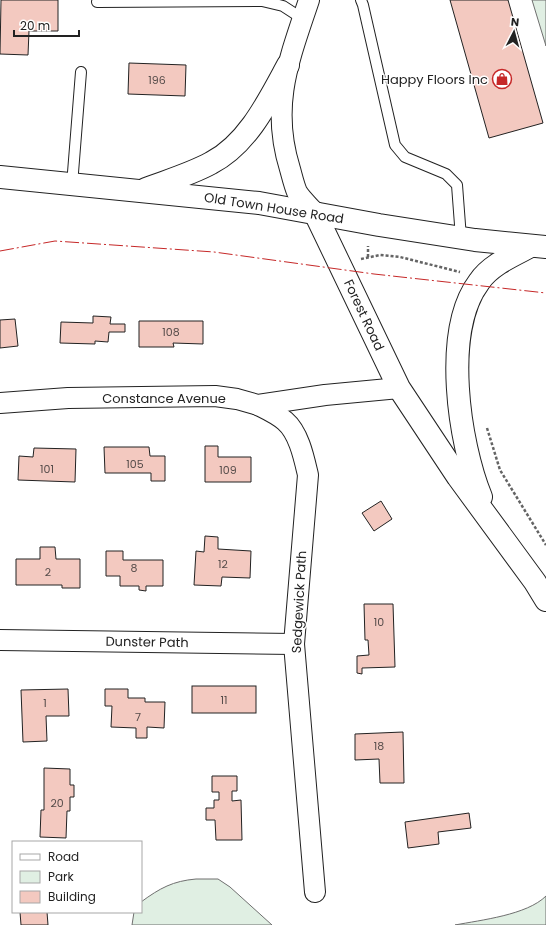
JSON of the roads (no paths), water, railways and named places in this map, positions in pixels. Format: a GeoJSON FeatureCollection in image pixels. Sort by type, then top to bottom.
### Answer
{"type":"FeatureCollection","features":[{"type":"Feature","properties":{"kind":"main road"},"geometry":{"type":"LineString","coordinates":[[142,190],[212,163],[233,147],[247,132],[269,100],[288,65]]}},
{"type":"Feature","properties":{"kind":"main road","name":"Old Town House Road"},"geometry":{"type":"LineString","coordinates":[[0,177],[72,185],[142,190],[259,203],[379,226],[461,238],[539,247]]}},
{"type":"Feature","properties":{"kind":"main road","name":"Forest Road"},"geometry":{"type":"LineString","coordinates":[[315,213],[399,388],[458,477],[546,600]]}},
{"type":"Feature","properties":{"kind":"main road"},"geometry":{"type":"LineString","coordinates":[[491,522],[473,478],[465,445],[460,410],[458,356],[461,324],[468,297],[480,280],[494,268],[539,247]]}},
{"type":"Feature","properties":{"kind":"street","name":"Forest Road"},"geometry":{"type":"LineString","coordinates":[[309,0],[288,65],[282,92],[281,122],[284,148],[298,193],[315,213]]}},
{"type":"Feature","properties":{"kind":"street","name":"Constance Avenue"},"geometry":{"type":"LineString","coordinates":[[0,402],[68,398],[215,396],[238,399],[258,405],[325,395],[399,388]]}},
{"type":"Feature","properties":{"kind":"street","name":"Sedgewick Path"},"geometry":{"type":"LineString","coordinates":[[258,405],[276,414],[287,422],[304,456],[308,475],[294,644],[315,892]]}},
{"type":"Feature","properties":{"kind":"street","name":"Dunster Path"},"geometry":{"type":"LineString","coordinates":[[0,640],[294,644]]}},
{"type":"Feature","properties":{"kind":"lane"},"geometry":{"type":"LineString","coordinates":[[96,2],[262,0],[283,6],[303,19]]}},
{"type":"Feature","properties":{"kind":"lane"},"geometry":{"type":"LineString","coordinates":[[361,0],[395,145],[405,157],[446,174],[457,185],[461,238]]}},
{"type":"Feature","properties":{"kind":"lane"},"geometry":{"type":"LineString","coordinates":[[72,185],[81,72]]}},
{"type":"Feature","properties":{"kind":"place","name":"Happy Floors Inc"},"geometry":{"type":"Point","coordinates":[502,79]}}]}
